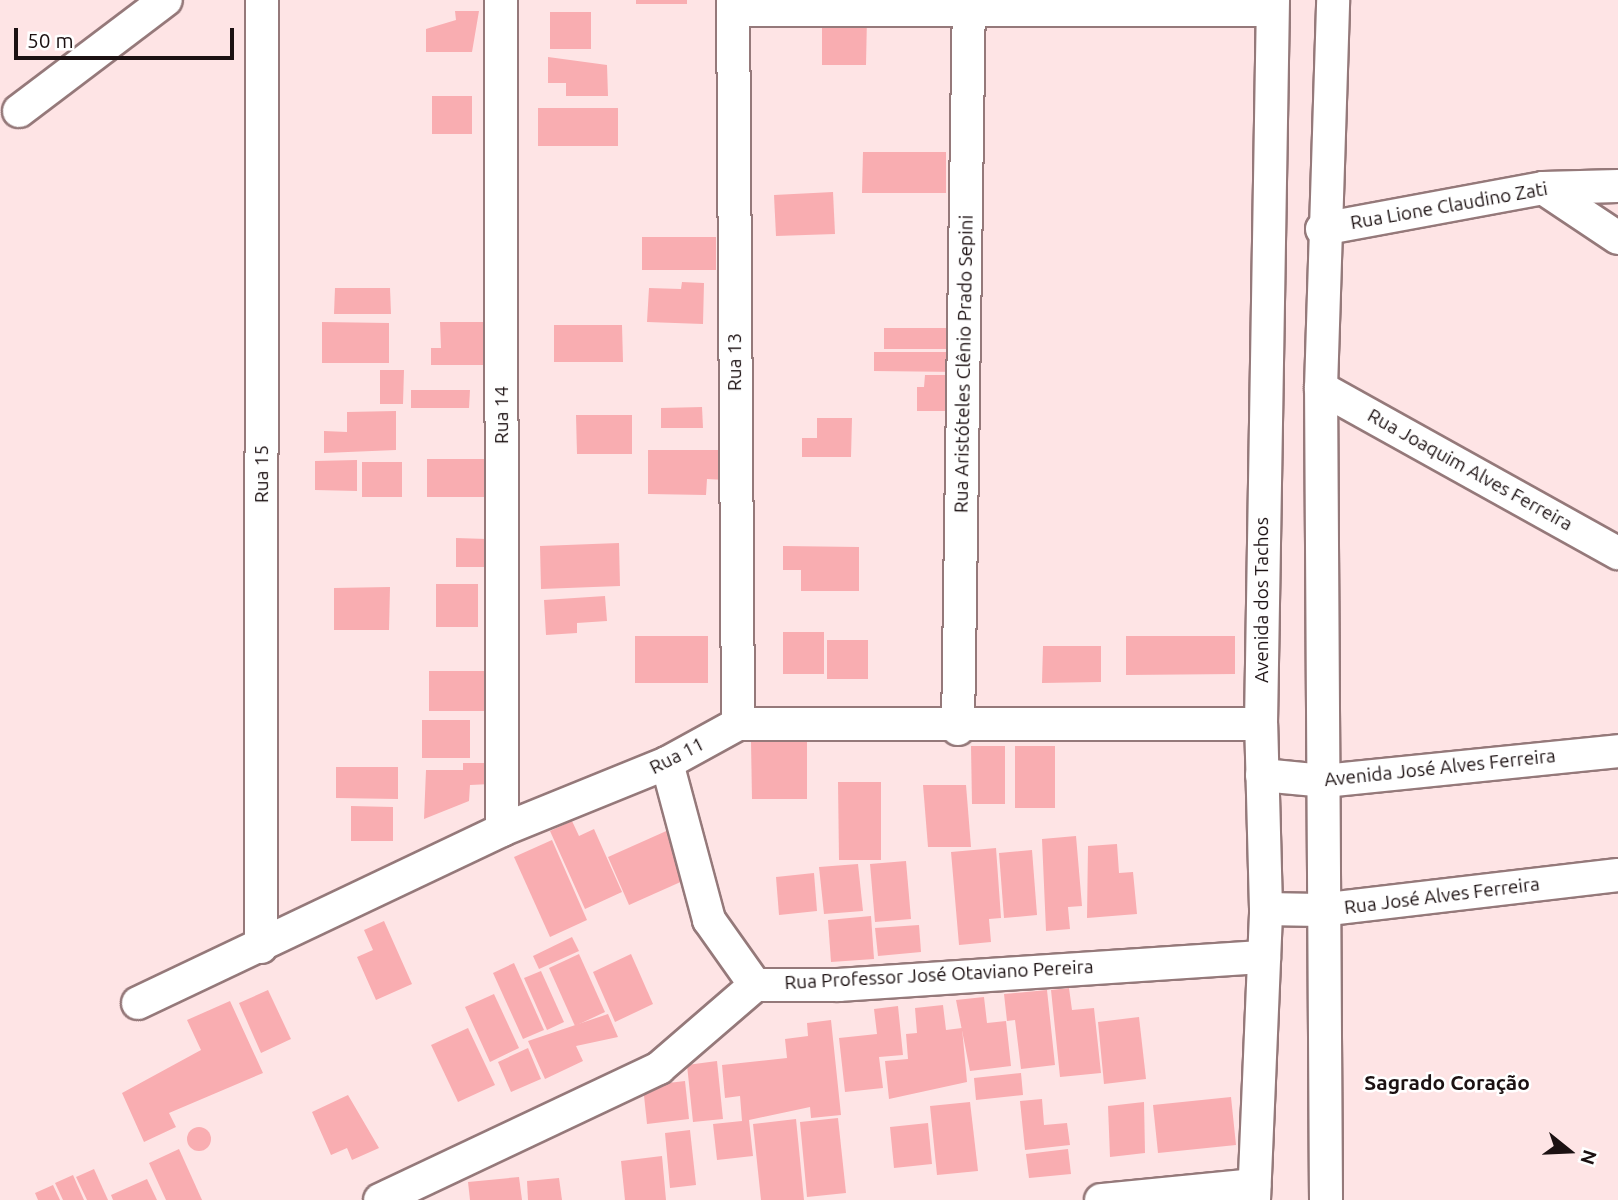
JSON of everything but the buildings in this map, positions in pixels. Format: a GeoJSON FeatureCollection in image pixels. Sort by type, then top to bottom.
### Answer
{"type":"FeatureCollection","features":[{"type":"Feature","properties":{"kind":"street"},"geometry":{"type":"LineString","coordinates":[[19,111],[166,0]]}},
{"type":"Feature","properties":{"kind":"street","name":"Rua 15"},"geometry":{"type":"LineString","coordinates":[[261,947],[262,0]]}},
{"type":"Feature","properties":{"kind":"street","name":"Rua 14"},"geometry":{"type":"LineString","coordinates":[[501,0],[502,830]]}},
{"type":"Feature","properties":{"kind":"street"},"geometry":{"type":"LineString","coordinates":[[1326,1200],[1320,910],[1324,781],[1321,388],[1322,229],[1333,0]]}},
{"type":"Feature","properties":{"kind":"street","name":"Rua Aristóteles Clênio Prado Sepini"},"geometry":{"type":"LineString","coordinates":[[958,729],[969,4]]}},
{"type":"Feature","properties":{"kind":"street"},"geometry":{"type":"LineString","coordinates":[[733,5],[1272,5]]}},
{"type":"Feature","properties":{"kind":"street","name":"Rua 13"},"geometry":{"type":"LineString","coordinates":[[733,5],[738,724]]}},
{"type":"Feature","properties":{"kind":"street","name":"Avenida dos Tachos"},"geometry":{"type":"LineString","coordinates":[[1254,1193],[1266,909],[1261,724],[1272,5]]}},
{"type":"Feature","properties":{"kind":"street","name":"Rua Lione Claudino Zati"},"geometry":{"type":"LineString","coordinates":[[1322,229],[1543,188],[1618,186]]}},
{"type":"Feature","properties":{"kind":"street"},"geometry":{"type":"LineString","coordinates":[[1543,188],[1618,239]]}},
{"type":"Feature","properties":{"kind":"street","name":"Rua Joaquim Alves Ferreira"},"geometry":{"type":"LineString","coordinates":[[1321,388],[1618,553]]}},
{"type":"Feature","properties":{"kind":"street"},"geometry":{"type":"LineString","coordinates":[[738,724],[958,729],[1261,724]]}},
{"type":"Feature","properties":{"kind":"street","name":"Rua 11"},"geometry":{"type":"LineString","coordinates":[[138,1003],[261,947],[502,830],[667,764],[738,724]]}},
{"type":"Feature","properties":{"kind":"street","name":"Avenida José Alves Ferreira"},"geometry":{"type":"LineString","coordinates":[[1262,775],[1324,781],[1618,751]]}},
{"type":"Feature","properties":{"kind":"street"},"geometry":{"type":"LineString","coordinates":[[380,1200],[659,1068],[755,985],[709,920],[667,764]]}},
{"type":"Feature","properties":{"kind":"street","name":"Rua José Alves Ferreira"},"geometry":{"type":"LineString","coordinates":[[1266,909],[1320,910],[1618,875]]}},
{"type":"Feature","properties":{"kind":"street","name":"Rua Professor José Otaviano Pereira"},"geometry":{"type":"LineString","coordinates":[[755,985],[839,985],[1264,957]]}},
{"type":"Feature","properties":{"kind":"street"},"geometry":{"type":"LineString","coordinates":[[1101,1200],[1254,1193]]}},
{"type":"Feature","properties":{"kind":"district","name":"Sagrado Coração"},"geometry":{"type":"Point","coordinates":[1447,1082]}}]}
